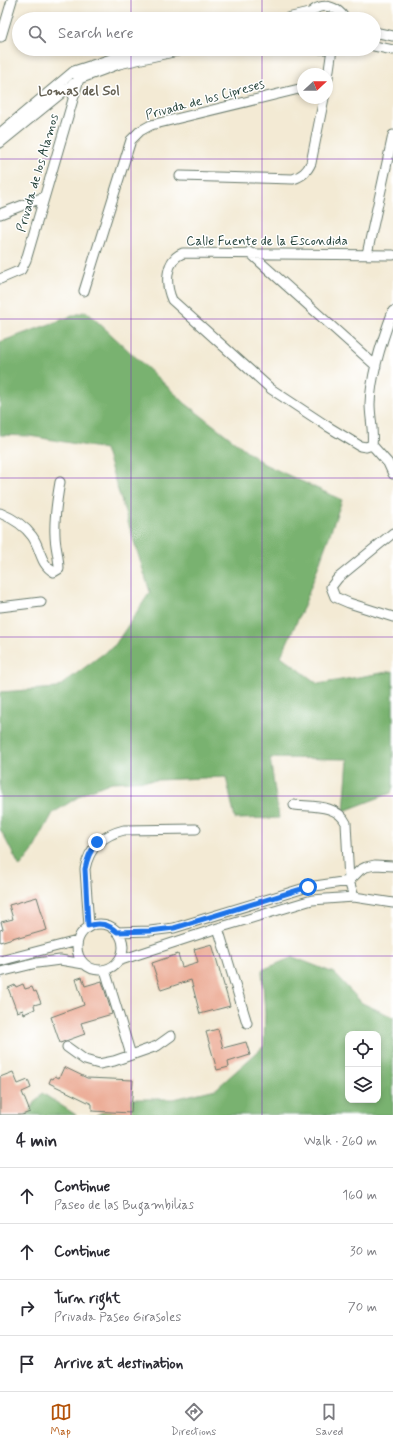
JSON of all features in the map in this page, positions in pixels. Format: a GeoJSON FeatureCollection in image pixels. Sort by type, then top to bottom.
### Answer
{"type":"FeatureCollection","features":[{"type":"Feature","properties":{"kind":"street"},"geometry":{"type":"LineString","coordinates":[[1,37],[12,0]]}},
{"type":"Feature","properties":{"kind":"street"},"geometry":{"type":"LineString","coordinates":[[312,12],[316,8],[328,6],[341,12]]}},
{"type":"Feature","properties":{"kind":"street"},"geometry":{"type":"LineString","coordinates":[[381,33],[393,36]]}},
{"type":"Feature","properties":{"kind":"street"},"geometry":{"type":"LineString","coordinates":[[381,47],[393,50]]}},
{"type":"Feature","properties":{"kind":"street"},"geometry":{"type":"LineString","coordinates":[[0,133],[77,75],[117,56]]}},
{"type":"Feature","properties":{"kind":"street"},"geometry":{"type":"LineString","coordinates":[[0,143],[77,75],[155,56]]}},
{"type":"Feature","properties":{"kind":"street"},"geometry":{"type":"LineString","coordinates":[[329,68],[331,56]]}},
{"type":"Feature","properties":{"kind":"street","name":"Privada de los Alamos"},"geometry":{"type":"LineString","coordinates":[[0,279],[21,270],[26,260],[77,75]]}},
{"type":"Feature","properties":{"kind":"street","name":"Privada de los Cipreses"},"geometry":{"type":"LineString","coordinates":[[84,291],[131,140],[140,131],[151,125],[297,89]]}},
{"type":"Feature","properties":{"kind":"street"},"geometry":{"type":"LineString","coordinates":[[180,176],[293,179],[301,176],[307,171],[311,163],[323,104]]}},
{"type":"Feature","properties":{"kind":"street"},"geometry":{"type":"LineString","coordinates":[[367,254],[390,164],[393,136]]}},
{"type":"Feature","properties":{"kind":"street"},"geometry":{"type":"LineString","coordinates":[[0,214],[44,198]]}},
{"type":"Feature","properties":{"kind":"street"},"geometry":{"type":"LineString","coordinates":[[249,252],[376,366]]}},
{"type":"Feature","properties":{"kind":"street","name":"Calle Fuente de la Escondida"},"geometry":{"type":"LineString","coordinates":[[372,445],[360,446],[271,389],[172,300],[168,291],[167,279],[172,261],[177,255],[183,253],[249,252],[393,254]]}},
{"type":"Feature","properties":{"kind":"street"},"geometry":{"type":"LineString","coordinates":[[393,311],[383,337],[373,379],[370,405],[372,445],[388,463],[393,474]]}},
{"type":"Feature","properties":{"kind":"street"},"geometry":{"type":"LineString","coordinates":[[0,513],[22,525],[30,533],[47,569],[54,572],[59,569],[55,522],[60,482]]}},
{"type":"Feature","properties":{"kind":"street"},"geometry":{"type":"LineString","coordinates":[[393,533],[338,578],[331,587],[335,597],[393,617]]}},
{"type":"Feature","properties":{"kind":"street"},"geometry":{"type":"LineString","coordinates":[[0,607],[41,602]]}},
{"type":"Feature","properties":{"kind":"street"},"geometry":{"type":"LineString","coordinates":[[294,806],[331,809],[343,816],[346,822],[349,881],[354,897]]}},
{"type":"Feature","properties":{"kind":"street"},"geometry":{"type":"LineString","coordinates":[[88,926],[85,869],[90,851],[97,842],[116,832],[124,830],[196,829]]}},
{"type":"Feature","properties":{"kind":"street"},"geometry":{"type":"LineString","coordinates":[[117,932],[150,931],[174,928],[308,887],[349,881],[360,870],[366,867],[375,865],[393,866]]}},
{"type":"Feature","properties":{"kind":"street"},"geometry":{"type":"LineString","coordinates":[[118,961],[218,928],[312,900],[354,897],[393,903]]}},
{"type":"Feature","properties":{"kind":"street"},"geometry":{"type":"LineString","coordinates":[[104,924],[117,932],[121,938],[123,946],[122,954],[114,965],[105,970],[97,970],[84,964],[77,953],[77,941],[83,930],[88,926],[104,924]]}},
{"type":"Feature","properties":{"kind":"street"},"geometry":{"type":"LineString","coordinates":[[218,928],[247,1023]]}},
{"type":"Feature","properties":{"kind":"street"},"geometry":{"type":"LineString","coordinates":[[0,961],[77,941]]}},
{"type":"Feature","properties":{"kind":"street"},"geometry":{"type":"LineString","coordinates":[[0,972],[37,963],[60,960],[84,964]]}},
{"type":"Feature","properties":{"kind":"street"},"geometry":{"type":"LineString","coordinates":[[105,970],[131,1055]]}},
{"type":"Feature","properties":{"kind":"street"},"geometry":{"type":"LineString","coordinates":[[67,1047],[85,1060],[99,1064],[114,1061],[157,1046],[171,1036]]}},
{"type":"Feature","properties":{"kind":"green space"},"geometry":{"type":"Polygon","coordinates":[[[86,311],[186,404],[264,464],[342,500],[304,606],[281,656],[318,684],[393,671],[393,786],[391,793],[344,811],[348,759],[270,758],[279,818],[235,819],[226,777],[112,782],[86,792],[53,813],[32,852],[20,867],[0,829],[0,692],[57,688],[115,645],[150,592],[105,449],[30,436],[0,435],[0,342],[86,311]]]}},
{"type":"Feature","properties":{"kind":"green space"},"geometry":{"type":"Polygon","coordinates":[[[293,957],[334,973],[362,1003],[393,1017],[393,1115],[96,1115],[133,1099],[174,1099],[216,1089],[264,1046],[265,1014],[262,970],[293,957]]]}},
{"type":"Feature","properties":{"kind":"green space"},"geometry":{"type":"Polygon","coordinates":[[[42,1093],[76,1115],[26,1115],[42,1093]]]}},
{"type":"Feature","properties":{"kind":"building"},"geometry":{"type":"Polygon","coordinates":[[[37,897],[47,930],[0,942],[0,930],[3,929],[1,922],[13,919],[9,905],[37,897]]]}},
{"type":"Feature","properties":{"kind":"building"},"geometry":{"type":"Polygon","coordinates":[[[212,944],[230,1006],[200,1014],[191,980],[161,990],[152,963],[178,954],[182,967],[198,962],[194,949],[212,944]]]}},
{"type":"Feature","properties":{"kind":"building"},"geometry":{"type":"Polygon","coordinates":[[[82,977],[85,986],[102,981],[112,1014],[81,1023],[85,1034],[60,1043],[51,1017],[84,1005],[76,979],[82,977]]]}},
{"type":"Feature","properties":{"kind":"building"},"geometry":{"type":"Polygon","coordinates":[[[23,984],[25,989],[32,987],[34,992],[36,991],[41,1003],[34,1005],[35,1009],[24,1014],[23,1010],[17,1012],[8,988],[23,984]]]}},
{"type":"Feature","properties":{"kind":"building"},"geometry":{"type":"Polygon","coordinates":[[[218,1029],[223,1048],[246,1042],[250,1055],[228,1062],[229,1067],[217,1070],[206,1032],[218,1029]]]}},
{"type":"Feature","properties":{"kind":"building"},"geometry":{"type":"Polygon","coordinates":[[[64,1067],[87,1078],[133,1080],[131,1113],[92,1111],[92,1104],[49,1083],[51,1078],[53,1079],[55,1076],[59,1078],[64,1067]]]}},
{"type":"Feature","properties":{"kind":"building"},"geometry":{"type":"Polygon","coordinates":[[[13,1072],[18,1084],[28,1080],[31,1088],[22,1092],[30,1112],[22,1115],[0,1115],[0,1077],[13,1072]]]}},
{"type":"Feature","properties":{"kind":"district","name":"Lomas del Sol"},"geometry":{"type":"Point","coordinates":[79,91]}},
{"type":"Feature","properties":{"kind":"route"},"geometry":{"type":"LineString","coordinates":[[97,842],[90,851],[85,869],[88,926],[104,924],[117,932],[150,931],[174,928],[214,914],[308,887]]}}]}
